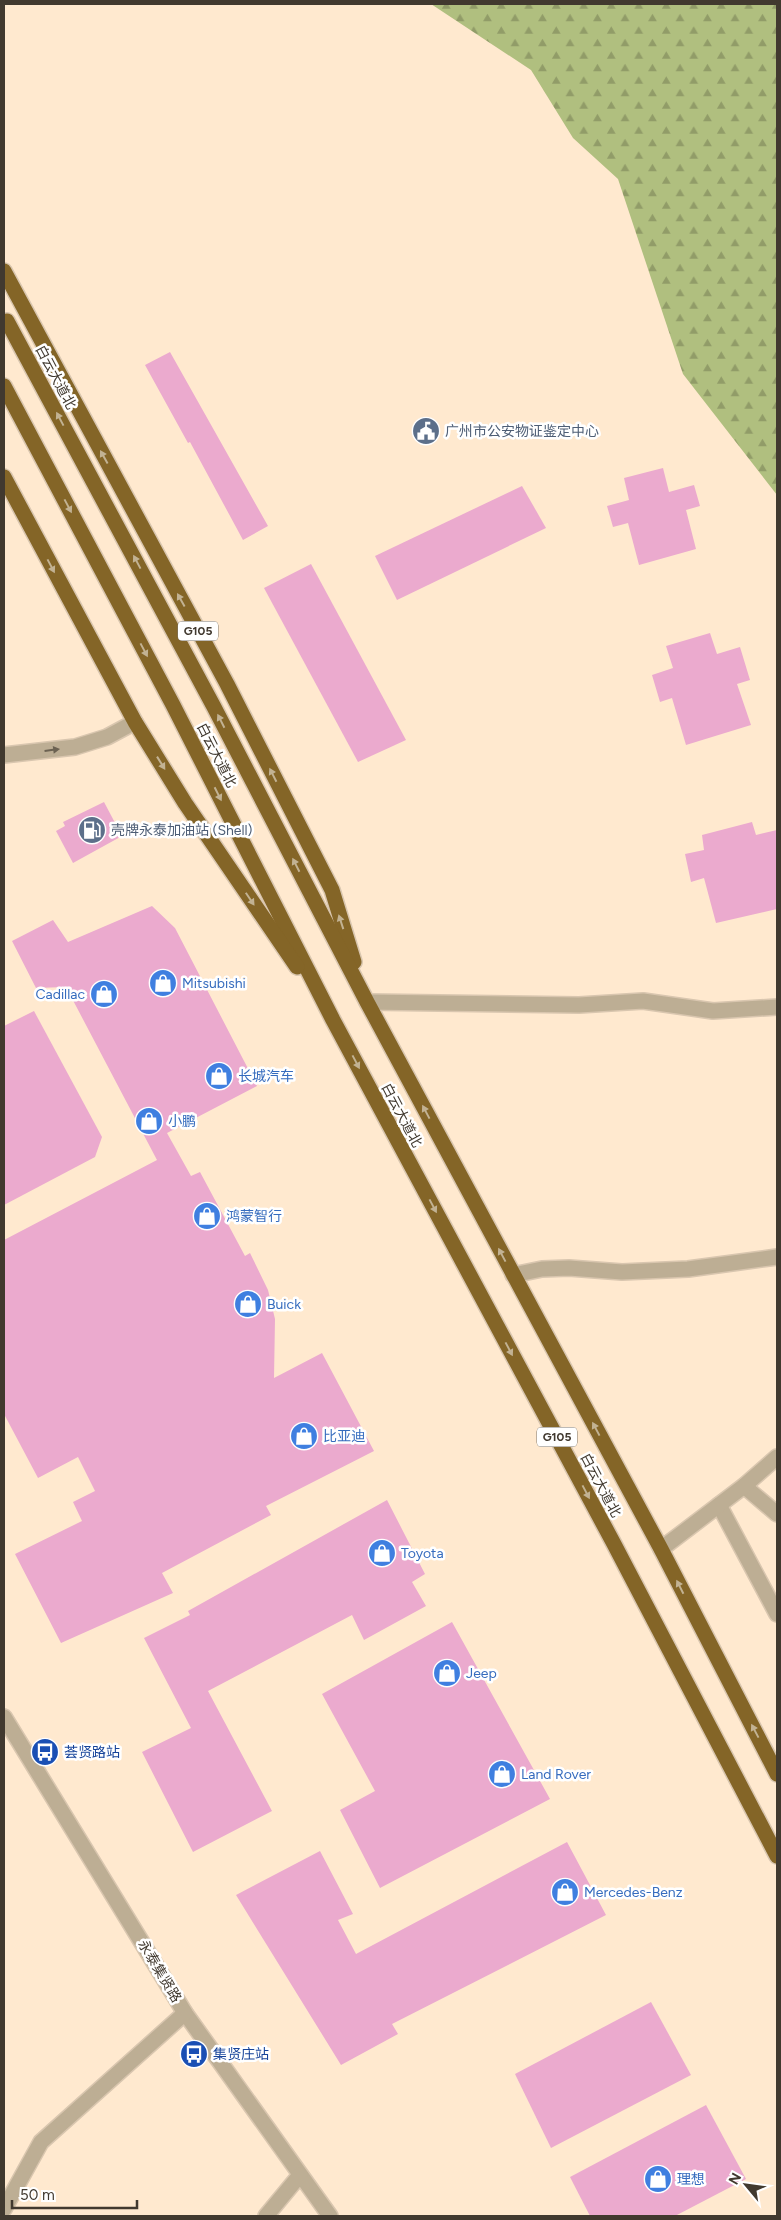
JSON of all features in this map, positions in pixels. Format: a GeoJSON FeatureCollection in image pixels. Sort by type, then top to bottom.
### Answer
{"type":"FeatureCollection","features":[{"type":"Feature","properties":{"kind":"highway","name":"G105"},"geometry":{"type":"LineString","coordinates":[[4,271],[227,684],[332,890],[367,1002]]}},
{"type":"Feature","properties":{"kind":"highway","name":"白云大道北"},"geometry":{"type":"LineString","coordinates":[[7,321],[210,698],[367,1002],[661,1549],[777,1774]]}},
{"type":"Feature","properties":{"kind":"highway","name":"白云大道北"},"geometry":{"type":"LineString","coordinates":[[4,386],[173,705],[333,1020],[609,1535],[777,1856]]}},
{"type":"Feature","properties":{"kind":"highway","name":"G105"},"geometry":{"type":"LineString","coordinates":[[4,477],[135,722],[185,803],[333,1020]]}},
{"type":"Feature","properties":{"kind":"street"},"geometry":{"type":"LineString","coordinates":[[4,755],[75,747],[106,737],[135,722]]}},
{"type":"Feature","properties":{"kind":"street"},"geometry":{"type":"LineString","coordinates":[[367,1002],[579,1005],[643,1001],[713,1011],[777,1007]]}},
{"type":"Feature","properties":{"kind":"street"},"geometry":{"type":"LineString","coordinates":[[513,1275],[542,1269],[569,1268],[622,1272],[688,1269],[777,1257]]}},
{"type":"Feature","properties":{"kind":"street"},"geometry":{"type":"LineString","coordinates":[[661,1549],[744,1486],[777,1457]]}},
{"type":"Feature","properties":{"kind":"street"},"geometry":{"type":"LineString","coordinates":[[744,1486],[777,1514]]}},
{"type":"Feature","properties":{"kind":"street"},"geometry":{"type":"LineString","coordinates":[[719,1505],[777,1614]]}},
{"type":"Feature","properties":{"kind":"street","name":"永泰集贤路"},"geometry":{"type":"LineString","coordinates":[[4,1717],[185,2012],[330,2216]]}},
{"type":"Feature","properties":{"kind":"street"},"geometry":{"type":"LineString","coordinates":[[4,2209],[40,2142],[185,2012]]}},
{"type":"Feature","properties":{"kind":"street"},"geometry":{"type":"LineString","coordinates":[[266,2216],[300,2175]]}},
{"type":"Feature","properties":{"kind":"green space"},"geometry":{"type":"Polygon","coordinates":[[[431,4],[777,4],[777,495],[683,374],[618,179],[573,138],[531,70],[431,4]]]}},
{"type":"Feature","properties":{"kind":"building"},"geometry":{"type":"Polygon","coordinates":[[[170,352],[268,526],[243,540],[190,442],[188,443],[145,365],[170,352]]]}},
{"type":"Feature","properties":{"kind":"building"},"geometry":{"type":"Polygon","coordinates":[[[663,468],[669,492],[694,485],[700,506],[686,510],[696,549],[639,565],[628,523],[613,527],[607,506],[629,500],[624,478],[663,468]]]}},
{"type":"Feature","properties":{"kind":"building"},"geometry":{"type":"Polygon","coordinates":[[[522,486],[546,528],[397,600],[375,556],[522,486]]]}},
{"type":"Feature","properties":{"kind":"building"},"geometry":{"type":"Polygon","coordinates":[[[311,564],[406,740],[358,762],[264,588],[311,564]]]}},
{"type":"Feature","properties":{"kind":"building"},"geometry":{"type":"Polygon","coordinates":[[[710,633],[717,654],[740,647],[750,680],[737,684],[751,725],[686,745],[672,698],[660,702],[652,675],[673,668],[666,646],[710,633]]]}},
{"type":"Feature","properties":{"kind":"building"},"geometry":{"type":"Polygon","coordinates":[[[104,802],[122,836],[73,863],[56,831],[65,826],[63,822],[104,802]]]}},
{"type":"Feature","properties":{"kind":"building"},"geometry":{"type":"Polygon","coordinates":[[[752,822],[756,835],[777,830],[777,909],[716,923],[704,878],[691,882],[685,854],[704,850],[702,835],[752,822]]]}},
{"type":"Feature","properties":{"kind":"building"},"geometry":{"type":"Polygon","coordinates":[[[152,906],[175,928],[257,1086],[167,1133],[191,1176],[200,1172],[245,1256],[250,1253],[268,1290],[275,1319],[274,1378],[322,1353],[374,1451],[266,1506],[271,1515],[162,1573],[173,1593],[61,1643],[15,1554],[82,1521],[73,1502],[95,1491],[78,1457],[38,1478],[4,1414],[4,1240],[157,1160],[66,987],[36,988],[12,941],[53,920],[68,942],[152,906]]]}},
{"type":"Feature","properties":{"kind":"building"},"geometry":{"type":"Polygon","coordinates":[[[34,1011],[102,1137],[95,1157],[4,1205],[4,1026],[34,1011]]]}},
{"type":"Feature","properties":{"kind":"building"},"geometry":{"type":"Polygon","coordinates":[[[387,1500],[425,1574],[412,1582],[426,1606],[364,1640],[352,1615],[208,1691],[272,1811],[193,1852],[142,1752],[191,1728],[144,1638],[190,1615],[188,1611],[387,1500]]]}},
{"type":"Feature","properties":{"kind":"building"},"geometry":{"type":"Polygon","coordinates":[[[452,1622],[550,1799],[380,1888],[340,1810],[375,1791],[322,1694],[452,1622]]]}},
{"type":"Feature","properties":{"kind":"building"},"geometry":{"type":"Polygon","coordinates":[[[567,1842],[606,1915],[392,2024],[398,2034],[341,2065],[236,1895],[320,1851],[353,1914],[338,1920],[356,1954],[567,1842]]]}},
{"type":"Feature","properties":{"kind":"building"},"geometry":{"type":"Polygon","coordinates":[[[651,2002],[691,2075],[551,2148],[515,2074],[651,2002]]]}},
{"type":"Feature","properties":{"kind":"building"},"geometry":{"type":"Polygon","coordinates":[[[706,2105],[746,2179],[675,2216],[590,2216],[570,2177],[706,2105]]]}},
{"type":"Feature","properties":{"kind":"place","name":"广州市公安物证鉴定中心"},"geometry":{"type":"Point","coordinates":[426,431]}},
{"type":"Feature","properties":{"kind":"place","name":"壳牌永泰加油站 (Shell)"},"geometry":{"type":"Point","coordinates":[92,830]}},
{"type":"Feature","properties":{"kind":"place","name":"Mitsubishi"},"geometry":{"type":"Point","coordinates":[163,983]}},
{"type":"Feature","properties":{"kind":"place","name":"Cadillac"},"geometry":{"type":"Point","coordinates":[104,994]}},
{"type":"Feature","properties":{"kind":"place","name":"长城汽车"},"geometry":{"type":"Point","coordinates":[219,1076]}},
{"type":"Feature","properties":{"kind":"place","name":"小鹏"},"geometry":{"type":"Point","coordinates":[149,1121]}},
{"type":"Feature","properties":{"kind":"place","name":"鸿蒙智行"},"geometry":{"type":"Point","coordinates":[207,1216]}},
{"type":"Feature","properties":{"kind":"place","name":"Buick"},"geometry":{"type":"Point","coordinates":[248,1304]}},
{"type":"Feature","properties":{"kind":"place","name":"比亚迪"},"geometry":{"type":"Point","coordinates":[304,1436]}},
{"type":"Feature","properties":{"kind":"place","name":"Toyota"},"geometry":{"type":"Point","coordinates":[382,1553]}},
{"type":"Feature","properties":{"kind":"place","name":"Jeep"},"geometry":{"type":"Point","coordinates":[447,1673]}},
{"type":"Feature","properties":{"kind":"place","name":"荟贤路站"},"geometry":{"type":"Point","coordinates":[45,1752]}},
{"type":"Feature","properties":{"kind":"place","name":"Land Rover"},"geometry":{"type":"Point","coordinates":[502,1774]}},
{"type":"Feature","properties":{"kind":"place","name":"Mercedes-Benz"},"geometry":{"type":"Point","coordinates":[565,1892]}},
{"type":"Feature","properties":{"kind":"place","name":"集贤庄站"},"geometry":{"type":"Point","coordinates":[194,2054]}},
{"type":"Feature","properties":{"kind":"place","name":"理想"},"geometry":{"type":"Point","coordinates":[658,2179]}}]}
